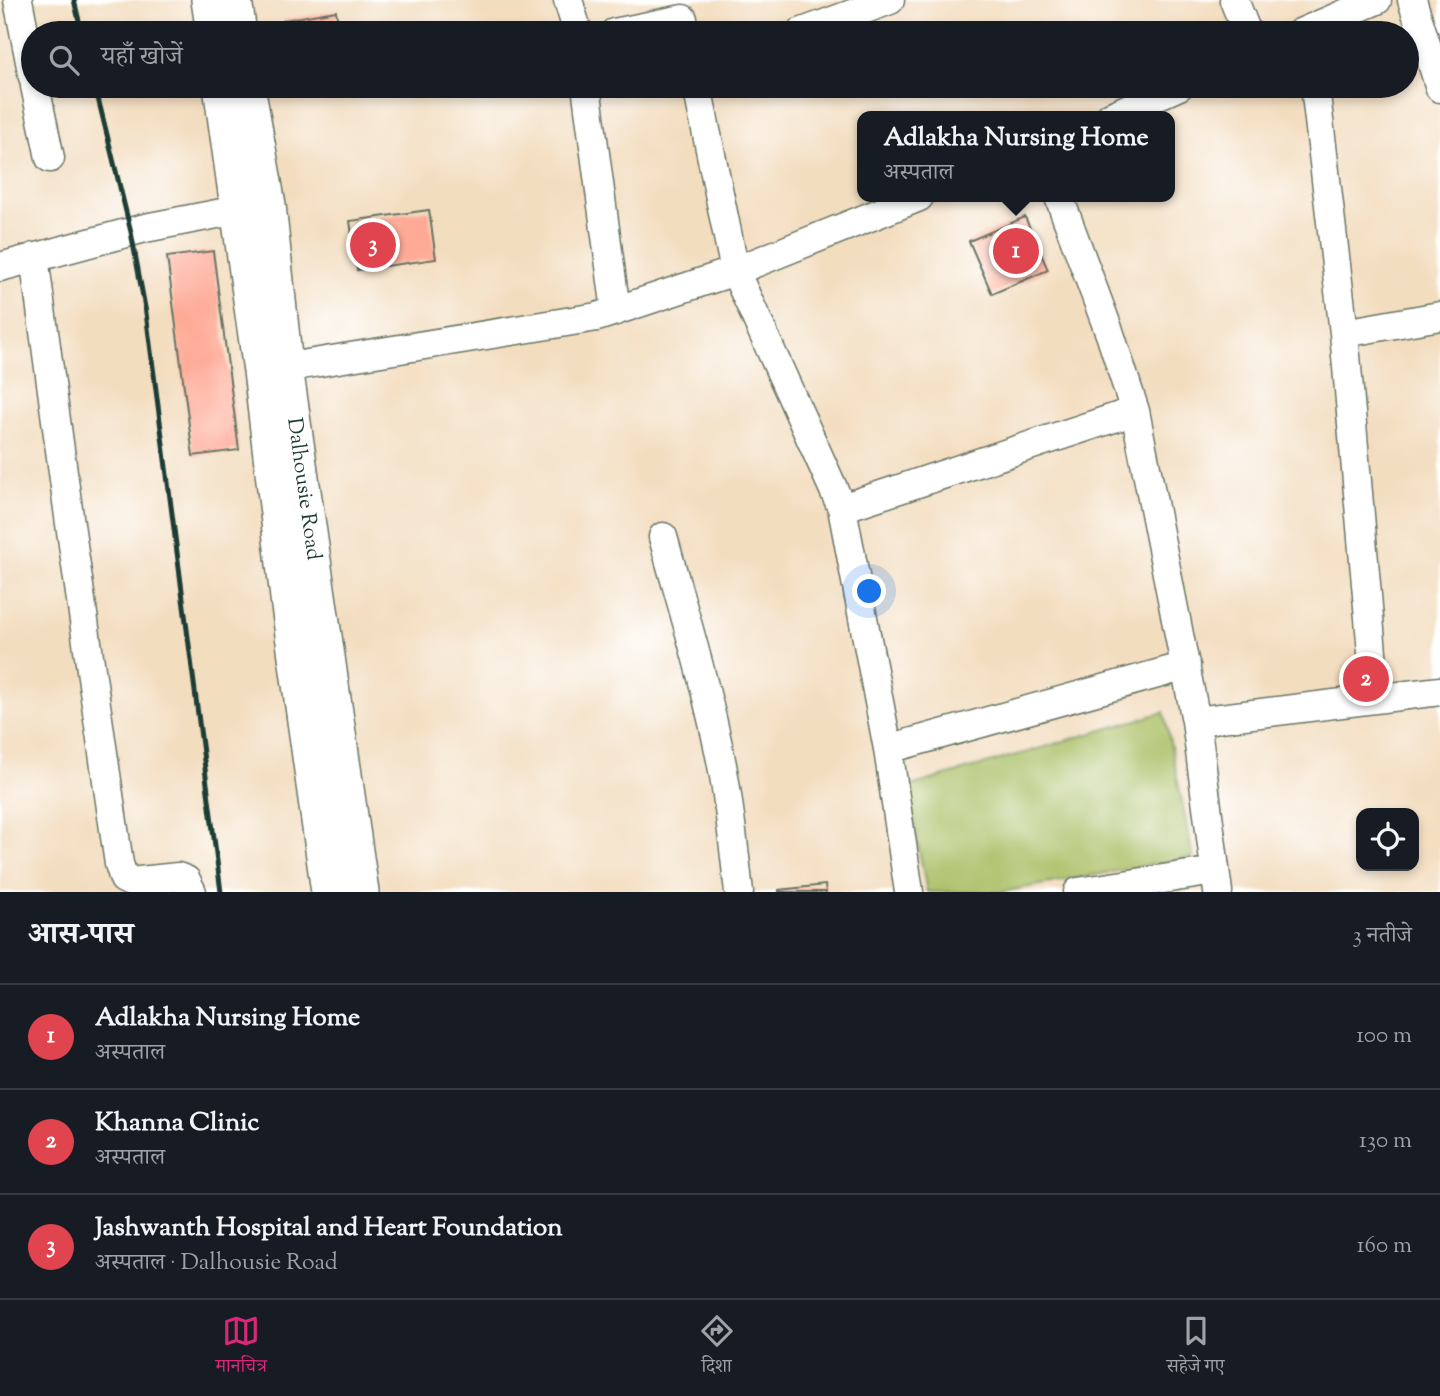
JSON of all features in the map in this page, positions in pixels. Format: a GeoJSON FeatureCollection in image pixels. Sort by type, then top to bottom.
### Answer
{"type":"FeatureCollection","features":[{"type":"Feature","properties":{"kind":"street"},"geometry":{"type":"LineString","coordinates":[[18,0],[22,21]]}},
{"type":"Feature","properties":{"kind":"street"},"geometry":{"type":"LineString","coordinates":[[209,0],[212,21]]}},
{"type":"Feature","properties":{"kind":"street"},"geometry":{"type":"LineString","coordinates":[[234,0],[238,21]]}},
{"type":"Feature","properties":{"kind":"street"},"geometry":{"type":"LineString","coordinates":[[568,0],[574,21]]}},
{"type":"Feature","properties":{"kind":"street"},"geometry":{"type":"LineString","coordinates":[[833,21],[890,0]]}},
{"type":"Feature","properties":{"kind":"street"},"geometry":{"type":"LineString","coordinates":[[1234,0],[1242,21]]}},
{"type":"Feature","properties":{"kind":"street"},"geometry":{"type":"LineString","coordinates":[[1330,21],[1377,0]]}},
{"type":"Feature","properties":{"kind":"street"},"geometry":{"type":"LineString","coordinates":[[1412,0],[1419,21]]}},
{"type":"Feature","properties":{"kind":"street"},"geometry":{"type":"LineString","coordinates":[[666,21],[683,17]]}},
{"type":"Feature","properties":{"kind":"street"},"geometry":{"type":"LineString","coordinates":[[1419,22],[1440,88]]}},
{"type":"Feature","properties":{"kind":"street"},"geometry":{"type":"LineString","coordinates":[[38,98],[50,158]]}},
{"type":"Feature","properties":{"kind":"street","name":"Dalhousie Road"},"geometry":{"type":"LineString","coordinates":[[224,98],[253,207]]}},
{"type":"Feature","properties":{"kind":"street","name":"Dalhousie Road"},"geometry":{"type":"LineString","coordinates":[[248,98],[253,207],[273,369],[361,892]]}},
{"type":"Feature","properties":{"kind":"street"},"geometry":{"type":"LineString","coordinates":[[588,98],[616,311]]}},
{"type":"Feature","properties":{"kind":"street"},"geometry":{"type":"LineString","coordinates":[[699,98],[735,271],[842,508],[888,749],[909,892]]}},
{"type":"Feature","properties":{"kind":"street"},"geometry":{"type":"LineString","coordinates":[[1122,111],[1152,98]]}},
{"type":"Feature","properties":{"kind":"street"},"geometry":{"type":"LineString","coordinates":[[1316,98],[1343,333],[1376,698]]}},
{"type":"Feature","properties":{"kind":"street"},"geometry":{"type":"LineString","coordinates":[[273,369],[597,317],[735,271],[907,202]]}},
{"type":"Feature","properties":{"kind":"street"},"geometry":{"type":"LineString","coordinates":[[1061,202],[1110,334],[1135,411],[1196,721],[1217,881],[1078,892]]}},
{"type":"Feature","properties":{"kind":"street"},"geometry":{"type":"LineString","coordinates":[[0,267],[138,230],[253,207]]}},
{"type":"Feature","properties":{"kind":"street"},"geometry":{"type":"LineString","coordinates":[[34,257],[119,864],[124,879],[130,882],[178,877],[186,880],[192,892]]}},
{"type":"Feature","properties":{"kind":"street"},"geometry":{"type":"LineString","coordinates":[[1343,333],[1440,316]]}},
{"type":"Feature","properties":{"kind":"street","name":"Dalhousie Road"},"geometry":{"type":"LineString","coordinates":[[273,369],[289,606],[328,892]]}},
{"type":"Feature","properties":{"kind":"street"},"geometry":{"type":"LineString","coordinates":[[842,508],[1135,411]]}},
{"type":"Feature","properties":{"kind":"street"},"geometry":{"type":"LineString","coordinates":[[663,537],[712,718],[730,808],[739,892]]}},
{"type":"Feature","properties":{"kind":"street"},"geometry":{"type":"LineString","coordinates":[[888,749],[1186,666]]}},
{"type":"Feature","properties":{"kind":"street"},"geometry":{"type":"LineString","coordinates":[[1196,721],[1440,691]]}},
{"type":"Feature","properties":{"kind":"green space"},"geometry":{"type":"Polygon","coordinates":[[[1164,712],[1193,857],[1002,892],[927,892],[907,787],[1164,712]]]}},
{"type":"Feature","properties":{"kind":"building"},"geometry":{"type":"Polygon","coordinates":[[[336,11],[338,21],[284,21],[336,11]]]}},
{"type":"Feature","properties":{"kind":"building"},"geometry":{"type":"Polygon","coordinates":[[[429,210],[436,259],[357,270],[350,221],[429,210]]]}},
{"type":"Feature","properties":{"kind":"building"},"geometry":{"type":"Polygon","coordinates":[[[1025,217],[1048,270],[992,294],[969,241],[1025,217]]]}},
{"type":"Feature","properties":{"kind":"building"},"geometry":{"type":"Polygon","coordinates":[[[213,251],[239,450],[193,456],[167,257],[213,251]]]}},
{"type":"Feature","properties":{"kind":"building"},"geometry":{"type":"Polygon","coordinates":[[[825,885],[826,892],[779,892],[779,890],[825,885]]]}},
{"type":"Feature","properties":{"kind":"railway"},"geometry":{"type":"LineString","coordinates":[[74,0],[79,21]]}},
{"type":"Feature","properties":{"kind":"railway"},"geometry":{"type":"LineString","coordinates":[[98,98],[131,232],[146,313],[221,892]]}},
{"type":"Feature","properties":{"kind":"place","name":"Jashwanth Hospital and Heart Foundation"},"geometry":{"type":"Point","coordinates":[373,245]}},
{"type":"Feature","properties":{"kind":"place","name":"Adlakha Nursing Home"},"geometry":{"type":"Point","coordinates":[1016,251]}},
{"type":"Feature","properties":{"kind":"place","name":"Khanna Clinic"},"geometry":{"type":"Point","coordinates":[1366,679]}}]}
